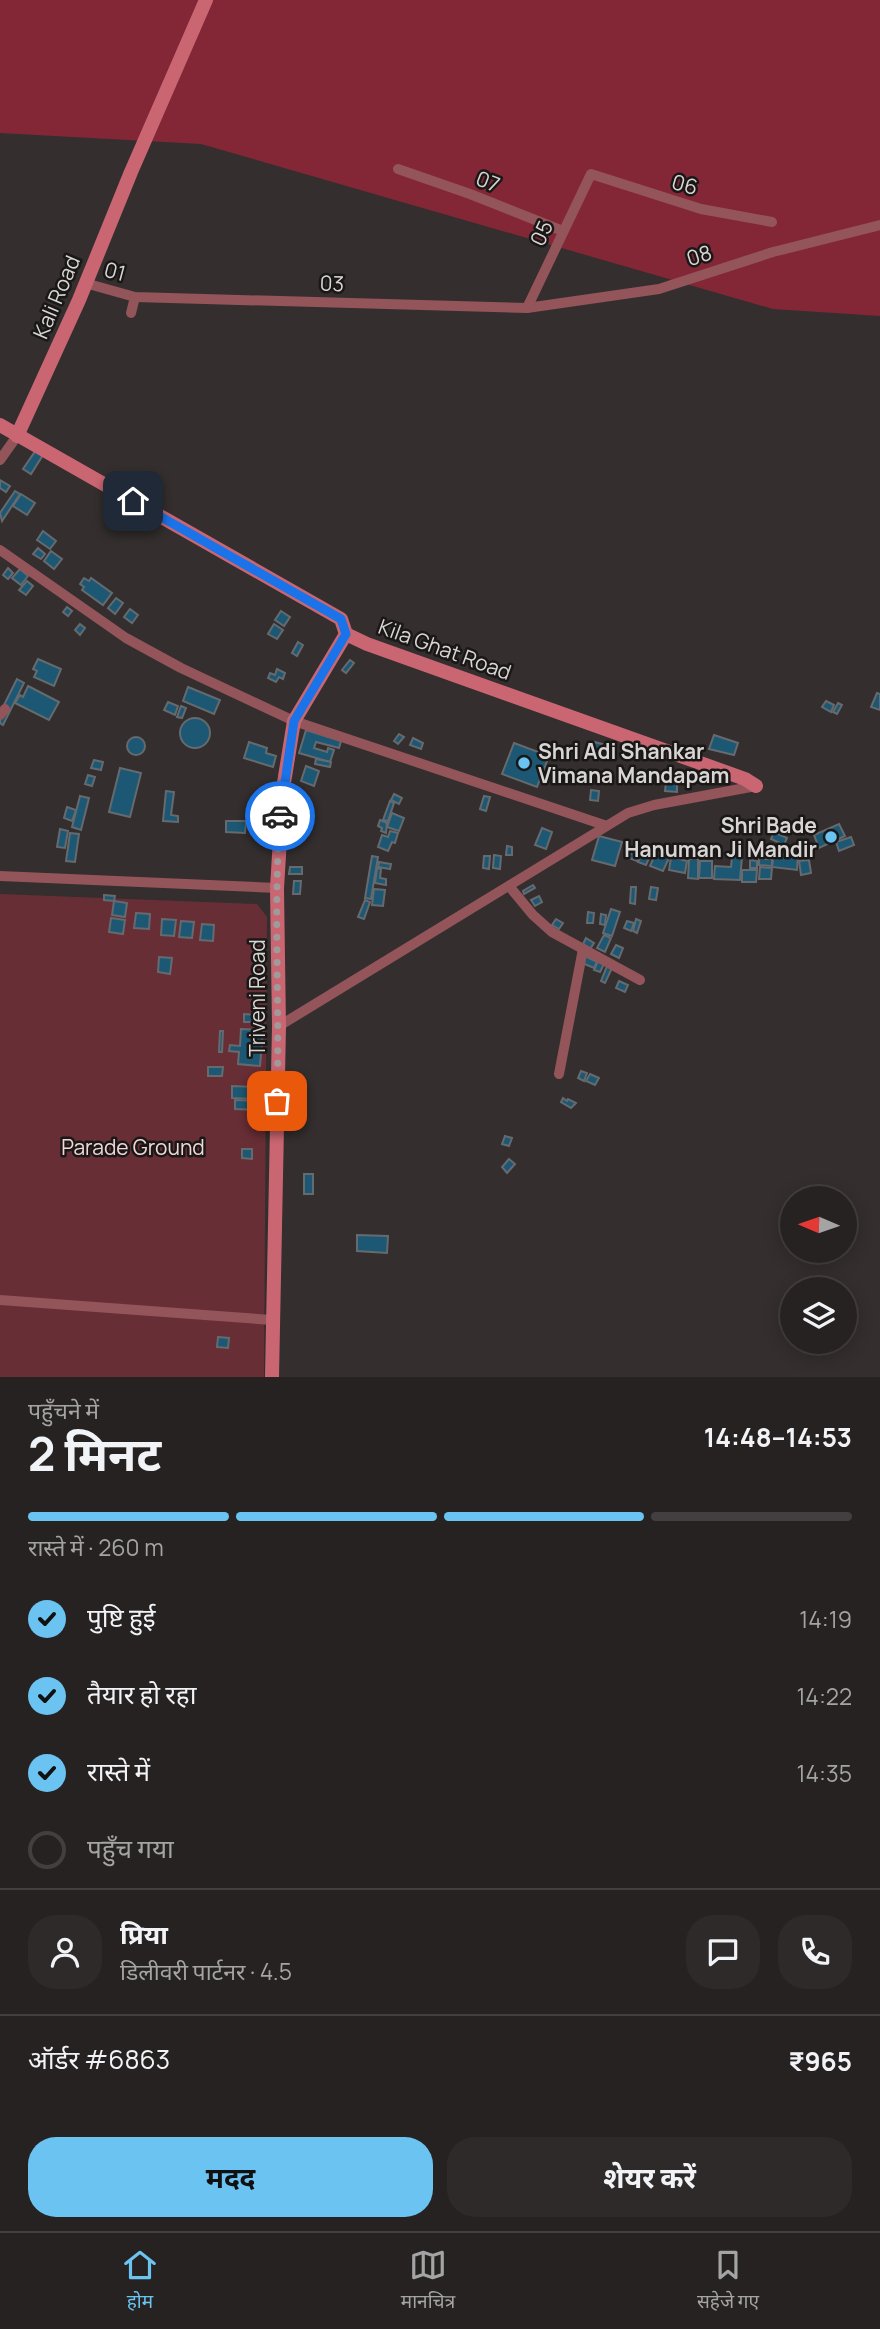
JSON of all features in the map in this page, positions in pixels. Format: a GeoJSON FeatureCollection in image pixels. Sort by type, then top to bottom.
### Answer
{"type":"FeatureCollection","features":[{"type":"Feature","properties":{"kind":"main road","name":"Kali Road"},"geometry":{"type":"LineString","coordinates":[[17,436],[206,0]]}},
{"type":"Feature","properties":{"kind":"main road","name":"Kila Ghat Road"},"geometry":{"type":"LineString","coordinates":[[0,425],[341,619],[346,634],[366,644],[745,779],[756,786]]}},
{"type":"Feature","properties":{"kind":"main road","name":"Triveni Road"},"geometry":{"type":"LineString","coordinates":[[272,1377],[279,1026],[277,888],[283,789],[294,721],[346,634]]}},
{"type":"Feature","properties":{"kind":"street","name":"07"},"geometry":{"type":"LineString","coordinates":[[398,169],[563,231]]}},
{"type":"Feature","properties":{"kind":"street","name":"05"},"geometry":{"type":"LineString","coordinates":[[527,308],[591,174]]}},
{"type":"Feature","properties":{"kind":"street","name":"06"},"geometry":{"type":"LineString","coordinates":[[591,174],[701,209],[772,222]]}},
{"type":"Feature","properties":{"kind":"street","name":"08"},"geometry":{"type":"LineString","coordinates":[[527,308],[659,289],[774,252],[880,225]]}},
{"type":"Feature","properties":{"kind":"street","name":"01"},"geometry":{"type":"LineString","coordinates":[[85,283],[135,297]]}},
{"type":"Feature","properties":{"kind":"street","name":"03"},"geometry":{"type":"LineString","coordinates":[[135,297],[527,308]]}},
{"type":"Feature","properties":{"kind":"street"},"geometry":{"type":"LineString","coordinates":[[131,313],[135,297]]}},
{"type":"Feature","properties":{"kind":"street"},"geometry":{"type":"LineString","coordinates":[[0,460],[17,436]]}},
{"type":"Feature","properties":{"kind":"street"},"geometry":{"type":"LineString","coordinates":[[0,550],[125,638],[181,668],[294,721],[604,825]]}},
{"type":"Feature","properties":{"kind":"street"},"geometry":{"type":"LineString","coordinates":[[279,1026],[604,825],[628,813],[654,805],[756,786]]}},
{"type":"Feature","properties":{"kind":"street"},"geometry":{"type":"LineString","coordinates":[[0,876],[277,888]]}},
{"type":"Feature","properties":{"kind":"street"},"geometry":{"type":"LineString","coordinates":[[509,886],[533,915],[552,932],[640,979]]}},
{"type":"Feature","properties":{"kind":"street"},"geometry":{"type":"LineString","coordinates":[[559,1074],[583,949]]}},
{"type":"Feature","properties":{"kind":"street"},"geometry":{"type":"LineString","coordinates":[[0,1300],[272,1320]]}},
{"type":"Feature","properties":{"kind":"green space","name":"Parade Ground"},"geometry":{"type":"Polygon","coordinates":[[[0,894],[257,904],[267,917],[264,1377],[0,1377],[0,894]]]}},
{"type":"Feature","properties":{"kind":"shaded area"},"geometry":{"type":"Polygon","coordinates":[[[0,0],[880,0],[880,316],[773,309],[201,144],[0,133],[0,0]]]}},
{"type":"Feature","properties":{"kind":"building"},"geometry":{"type":"Polygon","coordinates":[[[36,450],[43,455],[31,474],[23,469],[36,450]]]}},
{"type":"Feature","properties":{"kind":"building"},"geometry":{"type":"Polygon","coordinates":[[[0,480],[10,486],[6,492],[0,488],[0,480]]]}},
{"type":"Feature","properties":{"kind":"building"},"geometry":{"type":"Polygon","coordinates":[[[15,491],[20,494],[2,521],[0,513],[15,491]]]}},
{"type":"Feature","properties":{"kind":"building"},"geometry":{"type":"Polygon","coordinates":[[[21,494],[35,503],[27,515],[13,506],[21,494]]]}},
{"type":"Feature","properties":{"kind":"building"},"geometry":{"type":"Polygon","coordinates":[[[43,531],[56,541],[50,549],[37,540],[43,531]]]}},
{"type":"Feature","properties":{"kind":"building"},"geometry":{"type":"Polygon","coordinates":[[[38,548],[45,554],[41,559],[33,554],[38,548]]]}},
{"type":"Feature","properties":{"kind":"building"},"geometry":{"type":"Polygon","coordinates":[[[51,551],[62,559],[54,569],[44,561],[51,551]]]}},
{"type":"Feature","properties":{"kind":"building"},"geometry":{"type":"Polygon","coordinates":[[[8,568],[13,573],[8,579],[3,575],[8,568]]]}},
{"type":"Feature","properties":{"kind":"building"},"geometry":{"type":"Polygon","coordinates":[[[20,569],[28,576],[21,585],[12,578],[20,569]]]}},
{"type":"Feature","properties":{"kind":"building"},"geometry":{"type":"Polygon","coordinates":[[[84,578],[89,581],[91,578],[112,593],[103,605],[82,590],[84,587],[80,584],[84,578]]]}},
{"type":"Feature","properties":{"kind":"building"},"geometry":{"type":"Polygon","coordinates":[[[27,581],[33,586],[26,595],[19,590],[27,581]]]}},
{"type":"Feature","properties":{"kind":"building"},"geometry":{"type":"Polygon","coordinates":[[[116,598],[123,603],[115,614],[108,608],[116,598]]]}},
{"type":"Feature","properties":{"kind":"building"},"geometry":{"type":"Polygon","coordinates":[[[67,607],[72,611],[68,616],[63,612],[67,607]]]}},
{"type":"Feature","properties":{"kind":"building"},"geometry":{"type":"Polygon","coordinates":[[[130,609],[138,615],[132,623],[124,617],[130,609]]]}},
{"type":"Feature","properties":{"kind":"building"},"geometry":{"type":"Polygon","coordinates":[[[281,611],[290,617],[284,626],[275,620],[281,611]]]}},
{"type":"Feature","properties":{"kind":"building"},"geometry":{"type":"Polygon","coordinates":[[[80,624],[85,628],[80,635],[75,630],[80,624]]]}},
{"type":"Feature","properties":{"kind":"building"},"geometry":{"type":"Polygon","coordinates":[[[274,624],[283,630],[277,639],[268,634],[274,624]]]}},
{"type":"Feature","properties":{"kind":"building"},"geometry":{"type":"Polygon","coordinates":[[[298,642],[303,645],[297,656],[292,653],[298,642]]]}},
{"type":"Feature","properties":{"kind":"building"},"geometry":{"type":"Polygon","coordinates":[[[38,659],[61,669],[54,686],[34,677],[37,671],[33,669],[38,659]]]}},
{"type":"Feature","properties":{"kind":"building"},"geometry":{"type":"Polygon","coordinates":[[[350,660],[354,663],[346,673],[342,670],[350,660]]]}},
{"type":"Feature","properties":{"kind":"building"},"geometry":{"type":"Polygon","coordinates":[[[277,669],[285,673],[283,679],[279,677],[276,682],[268,678],[270,673],[275,675],[277,669]]]}},
{"type":"Feature","properties":{"kind":"building"},"geometry":{"type":"Polygon","coordinates":[[[17,679],[24,683],[3,725],[0,723],[0,713],[17,679]]]}},
{"type":"Feature","properties":{"kind":"building"},"geometry":{"type":"Polygon","coordinates":[[[28,686],[59,702],[49,720],[15,703],[20,695],[23,697],[28,686]]]}},
{"type":"Feature","properties":{"kind":"building"},"geometry":{"type":"Polygon","coordinates":[[[188,687],[220,700],[214,714],[183,701],[188,687]]]}},
{"type":"Feature","properties":{"kind":"building"},"geometry":{"type":"Polygon","coordinates":[[[877,693],[880,694],[880,710],[871,707],[877,693]]]}},
{"type":"Feature","properties":{"kind":"building"},"geometry":{"type":"Polygon","coordinates":[[[826,701],[834,705],[831,712],[822,707],[826,701]]]}},
{"type":"Feature","properties":{"kind":"building"},"geometry":{"type":"Polygon","coordinates":[[[168,702],[178,706],[175,715],[164,710],[168,702]]]}},
{"type":"Feature","properties":{"kind":"building"},"geometry":{"type":"Polygon","coordinates":[[[838,703],[842,705],[837,714],[833,712],[838,703]]]}},
{"type":"Feature","properties":{"kind":"building"},"geometry":{"type":"Polygon","coordinates":[[[181,706],[186,708],[182,718],[177,717],[181,706]]]}},
{"type":"Feature","properties":{"kind":"building"},"geometry":{"type":"Polygon","coordinates":[[[195,718],[201,719],[209,727],[209,739],[201,747],[195,748],[189,747],[181,739],[180,733],[181,727],[189,719],[195,718]]]}},
{"type":"Feature","properties":{"kind":"building"},"geometry":{"type":"Polygon","coordinates":[[[306,730],[341,741],[339,748],[316,742],[314,748],[327,752],[328,748],[334,750],[330,762],[299,753],[306,730]]]}},
{"type":"Feature","properties":{"kind":"building"},"geometry":{"type":"Polygon","coordinates":[[[399,734],[404,737],[398,744],[394,741],[399,734]]]}},
{"type":"Feature","properties":{"kind":"building"},"geometry":{"type":"Polygon","coordinates":[[[714,735],[738,743],[734,755],[709,749],[714,735]]]}},
{"type":"Feature","properties":{"kind":"building"},"geometry":{"type":"Polygon","coordinates":[[[132,737],[140,737],[145,746],[143,753],[132,755],[127,750],[127,742],[132,737]]]}},
{"type":"Feature","properties":{"kind":"building"},"geometry":{"type":"Polygon","coordinates":[[[413,738],[423,743],[421,749],[410,745],[413,738]]]}},
{"type":"Feature","properties":{"kind":"building"},"geometry":{"type":"Polygon","coordinates":[[[249,742],[267,748],[266,753],[276,756],[273,767],[244,758],[249,742]]]}},
{"type":"Feature","properties":{"kind":"building"},"geometry":{"type":"Polygon","coordinates":[[[595,742],[602,744],[599,753],[592,751],[595,742]]]}},
{"type":"Feature","properties":{"kind":"building"},"geometry":{"type":"Polygon","coordinates":[[[514,743],[549,756],[537,787],[502,774],[514,743]]]}},
{"type":"Feature","properties":{"kind":"building"},"geometry":{"type":"Polygon","coordinates":[[[316,759],[331,762],[330,767],[315,764],[316,759]]]}},
{"type":"Feature","properties":{"kind":"building"},"geometry":{"type":"Polygon","coordinates":[[[94,760],[103,762],[101,770],[91,768],[94,760]]]}},
{"type":"Feature","properties":{"kind":"building"},"geometry":{"type":"Polygon","coordinates":[[[306,766],[319,771],[314,786],[301,781],[306,766]]]}},
{"type":"Feature","properties":{"kind":"building"},"geometry":{"type":"Polygon","coordinates":[[[120,768],[141,773],[130,817],[109,812],[120,768]]]}},
{"type":"Feature","properties":{"kind":"building"},"geometry":{"type":"Polygon","coordinates":[[[88,775],[95,777],[92,786],[85,784],[88,775]]]}},
{"type":"Feature","properties":{"kind":"building"},"geometry":{"type":"Polygon","coordinates":[[[666,782],[677,783],[677,792],[665,791],[666,782]]]}},
{"type":"Feature","properties":{"kind":"building"},"geometry":{"type":"Polygon","coordinates":[[[591,790],[599,791],[598,801],[590,800],[591,790]]]}},
{"type":"Feature","properties":{"kind":"building"},"geometry":{"type":"Polygon","coordinates":[[[166,791],[174,792],[171,815],[178,816],[178,822],[163,821],[166,791]]]}},
{"type":"Feature","properties":{"kind":"building"},"geometry":{"type":"Polygon","coordinates":[[[394,794],[402,798],[399,804],[391,800],[394,794]]]}},
{"type":"Feature","properties":{"kind":"building"},"geometry":{"type":"Polygon","coordinates":[[[80,796],[89,798],[81,830],[72,827],[80,796]]]}},
{"type":"Feature","properties":{"kind":"building"},"geometry":{"type":"Polygon","coordinates":[[[484,796],[490,797],[486,811],[480,809],[484,796]]]}},
{"type":"Feature","properties":{"kind":"building"},"geometry":{"type":"Polygon","coordinates":[[[390,801],[394,803],[388,821],[383,820],[390,801]]]}},
{"type":"Feature","properties":{"kind":"building"},"geometry":{"type":"Polygon","coordinates":[[[67,807],[76,810],[72,821],[64,818],[67,807]]]}},
{"type":"Feature","properties":{"kind":"building"},"geometry":{"type":"Polygon","coordinates":[[[392,813],[404,818],[399,831],[387,827],[392,813]]]}},
{"type":"Feature","properties":{"kind":"building"},"geometry":{"type":"Polygon","coordinates":[[[380,820],[387,823],[386,833],[378,826],[380,820]]]}},
{"type":"Feature","properties":{"kind":"building"},"geometry":{"type":"Polygon","coordinates":[[[226,821],[246,821],[245,833],[226,832],[226,821]]]}},
{"type":"Feature","properties":{"kind":"building"},"geometry":{"type":"Polygon","coordinates":[[[839,824],[845,836],[819,848],[814,835],[839,824]]]}},
{"type":"Feature","properties":{"kind":"building"},"geometry":{"type":"Polygon","coordinates":[[[542,828],[552,832],[546,849],[535,845],[542,828]]]}},
{"type":"Feature","properties":{"kind":"building"},"geometry":{"type":"Polygon","coordinates":[[[60,829],[68,831],[65,848],[57,847],[60,829]]]}},
{"type":"Feature","properties":{"kind":"building"},"geometry":{"type":"Polygon","coordinates":[[[390,831],[398,833],[395,843],[392,842],[388,851],[378,847],[382,835],[388,837],[390,831]]]}},
{"type":"Feature","properties":{"kind":"building"},"geometry":{"type":"Polygon","coordinates":[[[774,832],[787,838],[784,845],[771,839],[774,832]]]}},
{"type":"Feature","properties":{"kind":"building"},"geometry":{"type":"Polygon","coordinates":[[[70,833],[79,834],[75,862],[66,861],[70,833]]]}},
{"type":"Feature","properties":{"kind":"building"},"geometry":{"type":"Polygon","coordinates":[[[599,836],[622,842],[615,866],[592,860],[599,836]]]}},
{"type":"Feature","properties":{"kind":"building"},"geometry":{"type":"Polygon","coordinates":[[[851,837],[854,845],[839,851],[836,842],[851,837]]]}},
{"type":"Feature","properties":{"kind":"building"},"geometry":{"type":"Polygon","coordinates":[[[507,846],[512,847],[512,855],[506,855],[507,846]]]}},
{"type":"Feature","properties":{"kind":"building"},"geometry":{"type":"Polygon","coordinates":[[[634,846],[642,849],[637,861],[629,858],[634,846]]]}},
{"type":"Feature","properties":{"kind":"building"},"geometry":{"type":"Polygon","coordinates":[[[643,850],[651,854],[646,865],[638,862],[643,850]]]}},
{"type":"Feature","properties":{"kind":"building"},"geometry":{"type":"Polygon","coordinates":[[[656,852],[669,858],[663,871],[650,866],[656,852]]]}},
{"type":"Feature","properties":{"kind":"building"},"geometry":{"type":"Polygon","coordinates":[[[774,853],[798,856],[797,870],[772,867],[774,853]]]}},
{"type":"Feature","properties":{"kind":"building"},"geometry":{"type":"Polygon","coordinates":[[[494,855],[501,856],[500,869],[493,868],[494,855]]]}},
{"type":"Feature","properties":{"kind":"building"},"geometry":{"type":"Polygon","coordinates":[[[372,856],[378,857],[371,899],[365,898],[372,856]]]}},
{"type":"Feature","properties":{"kind":"building"},"geometry":{"type":"Polygon","coordinates":[[[484,856],[490,856],[489,869],[483,868],[484,856]]]}},
{"type":"Feature","properties":{"kind":"building"},"geometry":{"type":"Polygon","coordinates":[[[671,857],[687,861],[685,873],[669,870],[671,857]]]}},
{"type":"Feature","properties":{"kind":"building"},"geometry":{"type":"Polygon","coordinates":[[[732,857],[742,857],[740,880],[714,879],[715,866],[731,867],[732,857]]]}},
{"type":"Feature","properties":{"kind":"building"},"geometry":{"type":"Polygon","coordinates":[[[689,859],[698,859],[698,879],[688,878],[689,859]]]}},
{"type":"Feature","properties":{"kind":"building"},"geometry":{"type":"Polygon","coordinates":[[[759,859],[772,859],[772,866],[759,865],[759,859]]]}},
{"type":"Feature","properties":{"kind":"building"},"geometry":{"type":"Polygon","coordinates":[[[750,860],[757,861],[757,868],[750,868],[750,860]]]}},
{"type":"Feature","properties":{"kind":"building"},"geometry":{"type":"Polygon","coordinates":[[[809,860],[811,873],[801,875],[799,861],[809,860]]]}},
{"type":"Feature","properties":{"kind":"building"},"geometry":{"type":"Polygon","coordinates":[[[700,861],[712,861],[712,878],[699,878],[700,861]]]}},
{"type":"Feature","properties":{"kind":"building"},"geometry":{"type":"Polygon","coordinates":[[[379,862],[391,864],[390,869],[378,867],[379,862]]]}},
{"type":"Feature","properties":{"kind":"building"},"geometry":{"type":"Polygon","coordinates":[[[290,867],[302,867],[302,874],[289,874],[290,867]]]}},
{"type":"Feature","properties":{"kind":"building"},"geometry":{"type":"Polygon","coordinates":[[[760,867],[772,868],[771,879],[759,879],[760,867]]]}},
{"type":"Feature","properties":{"kind":"building"},"geometry":{"type":"Polygon","coordinates":[[[377,868],[381,869],[380,878],[386,879],[386,885],[375,883],[377,868]]]}},
{"type":"Feature","properties":{"kind":"building"},"geometry":{"type":"Polygon","coordinates":[[[742,870],[757,870],[756,882],[742,882],[742,870]]]}},
{"type":"Feature","properties":{"kind":"building"},"geometry":{"type":"Polygon","coordinates":[[[294,881],[301,881],[300,894],[293,894],[294,881]]]}},
{"type":"Feature","properties":{"kind":"building"},"geometry":{"type":"Polygon","coordinates":[[[533,885],[535,888],[524,894],[523,891],[533,885]]]}},
{"type":"Feature","properties":{"kind":"building"},"geometry":{"type":"Polygon","coordinates":[[[631,887],[636,887],[635,904],[630,903],[631,887]]]}},
{"type":"Feature","properties":{"kind":"building"},"geometry":{"type":"Polygon","coordinates":[[[651,887],[658,888],[656,900],[649,899],[651,887]]]}},
{"type":"Feature","properties":{"kind":"building"},"geometry":{"type":"Polygon","coordinates":[[[374,889],[385,890],[383,906],[372,905],[374,889]]]}},
{"type":"Feature","properties":{"kind":"building"},"geometry":{"type":"Polygon","coordinates":[[[104,895],[115,896],[114,901],[104,900],[104,895]]]}},
{"type":"Feature","properties":{"kind":"building"},"geometry":{"type":"Polygon","coordinates":[[[539,896],[542,902],[535,906],[531,900],[539,896]]]}},
{"type":"Feature","properties":{"kind":"building"},"geometry":{"type":"Polygon","coordinates":[[[365,900],[370,902],[364,919],[358,917],[365,900]]]}},
{"type":"Feature","properties":{"kind":"building"},"geometry":{"type":"Polygon","coordinates":[[[114,901],[127,903],[125,917],[112,915],[114,901]]]}},
{"type":"Feature","properties":{"kind":"building"},"geometry":{"type":"Polygon","coordinates":[[[611,909],[620,912],[612,936],[603,933],[611,909]]]}},
{"type":"Feature","properties":{"kind":"building"},"geometry":{"type":"Polygon","coordinates":[[[588,912],[594,913],[593,923],[587,923],[588,912]]]}},
{"type":"Feature","properties":{"kind":"building"},"geometry":{"type":"Polygon","coordinates":[[[136,913],[150,914],[149,929],[134,928],[136,913]]]}},
{"type":"Feature","properties":{"kind":"building"},"geometry":{"type":"Polygon","coordinates":[[[601,914],[606,915],[605,925],[600,924],[601,914]]]}},
{"type":"Feature","properties":{"kind":"building"},"geometry":{"type":"Polygon","coordinates":[[[111,918],[125,920],[123,934],[109,932],[111,918]]]}},
{"type":"Feature","properties":{"kind":"building"},"geometry":{"type":"Polygon","coordinates":[[[162,919],[176,920],[174,936],[161,935],[162,919]]]}},
{"type":"Feature","properties":{"kind":"building"},"geometry":{"type":"Polygon","coordinates":[[[556,919],[563,923],[559,929],[552,925],[556,919]]]}},
{"type":"Feature","properties":{"kind":"building"},"geometry":{"type":"Polygon","coordinates":[[[636,919],[641,921],[637,933],[633,931],[636,919]]]}},
{"type":"Feature","properties":{"kind":"building"},"geometry":{"type":"Polygon","coordinates":[[[181,921],[194,922],[192,938],[179,937],[181,921]]]}},
{"type":"Feature","properties":{"kind":"building"},"geometry":{"type":"Polygon","coordinates":[[[627,921],[634,923],[631,931],[624,928],[627,921]]]}},
{"type":"Feature","properties":{"kind":"building"},"geometry":{"type":"Polygon","coordinates":[[[202,924],[214,925],[213,941],[200,940],[202,924]]]}},
{"type":"Feature","properties":{"kind":"building"},"geometry":{"type":"Polygon","coordinates":[[[604,935],[611,938],[605,952],[597,948],[604,935]]]}},
{"type":"Feature","properties":{"kind":"building"},"geometry":{"type":"Polygon","coordinates":[[[586,938],[594,943],[590,949],[583,944],[586,938]]]}},
{"type":"Feature","properties":{"kind":"building"},"geometry":{"type":"Polygon","coordinates":[[[616,945],[623,948],[619,958],[611,954],[616,945]]]}},
{"type":"Feature","properties":{"kind":"building"},"geometry":{"type":"Polygon","coordinates":[[[585,956],[597,962],[594,968],[582,963],[585,956]]]}},
{"type":"Feature","properties":{"kind":"building"},"geometry":{"type":"Polygon","coordinates":[[[159,957],[172,958],[170,974],[158,972],[159,957]]]}},
{"type":"Feature","properties":{"kind":"building"},"geometry":{"type":"Polygon","coordinates":[[[598,961],[604,964],[600,972],[594,970],[598,961]]]}},
{"type":"Feature","properties":{"kind":"building"},"geometry":{"type":"Polygon","coordinates":[[[607,966],[612,968],[605,983],[601,981],[607,966]]]}},
{"type":"Feature","properties":{"kind":"building"},"geometry":{"type":"Polygon","coordinates":[[[619,981],[628,985],[625,992],[616,988],[619,981]]]}},
{"type":"Feature","properties":{"kind":"building"},"geometry":{"type":"Polygon","coordinates":[[[244,1014],[256,1015],[256,1022],[244,1022],[244,1014]]]}},
{"type":"Feature","properties":{"kind":"building"},"geometry":{"type":"Polygon","coordinates":[[[241,1029],[263,1030],[260,1066],[238,1064],[239,1052],[229,1051],[230,1045],[240,1046],[241,1029]]]}},
{"type":"Feature","properties":{"kind":"building"},"geometry":{"type":"Polygon","coordinates":[[[220,1031],[223,1031],[222,1052],[219,1052],[220,1031]]]}},
{"type":"Feature","properties":{"kind":"building"},"geometry":{"type":"Polygon","coordinates":[[[208,1067],[223,1067],[222,1076],[208,1076],[208,1067]]]}},
{"type":"Feature","properties":{"kind":"building"},"geometry":{"type":"Polygon","coordinates":[[[581,1071],[587,1073],[584,1081],[578,1078],[581,1071]]]}},
{"type":"Feature","properties":{"kind":"building"},"geometry":{"type":"Polygon","coordinates":[[[590,1074],[599,1078],[595,1085],[586,1081],[590,1074]]]}},
{"type":"Feature","properties":{"kind":"building"},"geometry":{"type":"Polygon","coordinates":[[[232,1086],[259,1087],[258,1099],[232,1098],[232,1086]]]}},
{"type":"Feature","properties":{"kind":"building"},"geometry":{"type":"Polygon","coordinates":[[[563,1098],[576,1103],[571,1108],[561,1102],[563,1098]]]}},
{"type":"Feature","properties":{"kind":"building"},"geometry":{"type":"Polygon","coordinates":[[[235,1100],[259,1101],[259,1110],[235,1109],[235,1100]]]}},
{"type":"Feature","properties":{"kind":"building"},"geometry":{"type":"Polygon","coordinates":[[[505,1136],[512,1138],[509,1146],[502,1144],[505,1136]]]}},
{"type":"Feature","properties":{"kind":"building"},"geometry":{"type":"Polygon","coordinates":[[[242,1149],[252,1149],[252,1159],[242,1158],[242,1149]]]}},
{"type":"Feature","properties":{"kind":"building"},"geometry":{"type":"Polygon","coordinates":[[[509,1159],[515,1164],[507,1173],[502,1167],[509,1159]]]}},
{"type":"Feature","properties":{"kind":"building"},"geometry":{"type":"Polygon","coordinates":[[[304,1174],[313,1174],[313,1194],[304,1194],[304,1174]]]}},
{"type":"Feature","properties":{"kind":"building"},"geometry":{"type":"Polygon","coordinates":[[[357,1235],[388,1236],[387,1253],[357,1251],[357,1235]]]}},
{"type":"Feature","properties":{"kind":"building"},"geometry":{"type":"Polygon","coordinates":[[[218,1337],[229,1338],[228,1348],[217,1347],[218,1337]]]}},
{"type":"Feature","properties":{"kind":"way so far"},"geometry":{"type":"LineString","coordinates":[[277,1101],[277,888],[280,816]]}},
{"type":"Feature","properties":{"kind":"place","name":"Shri Adi Shankar Vimana Mandapam"},"geometry":{"type":"Point","coordinates":[524,763]}},
{"type":"Feature","properties":{"kind":"place","name":"Shri Bade Hanuman Ji Mandir"},"geometry":{"type":"Point","coordinates":[831,837]}},
{"type":"Feature","properties":{"kind":"route"},"geometry":{"type":"LineString","coordinates":[[133,501],[341,619],[346,634],[294,721],[280,816]]}}]}
